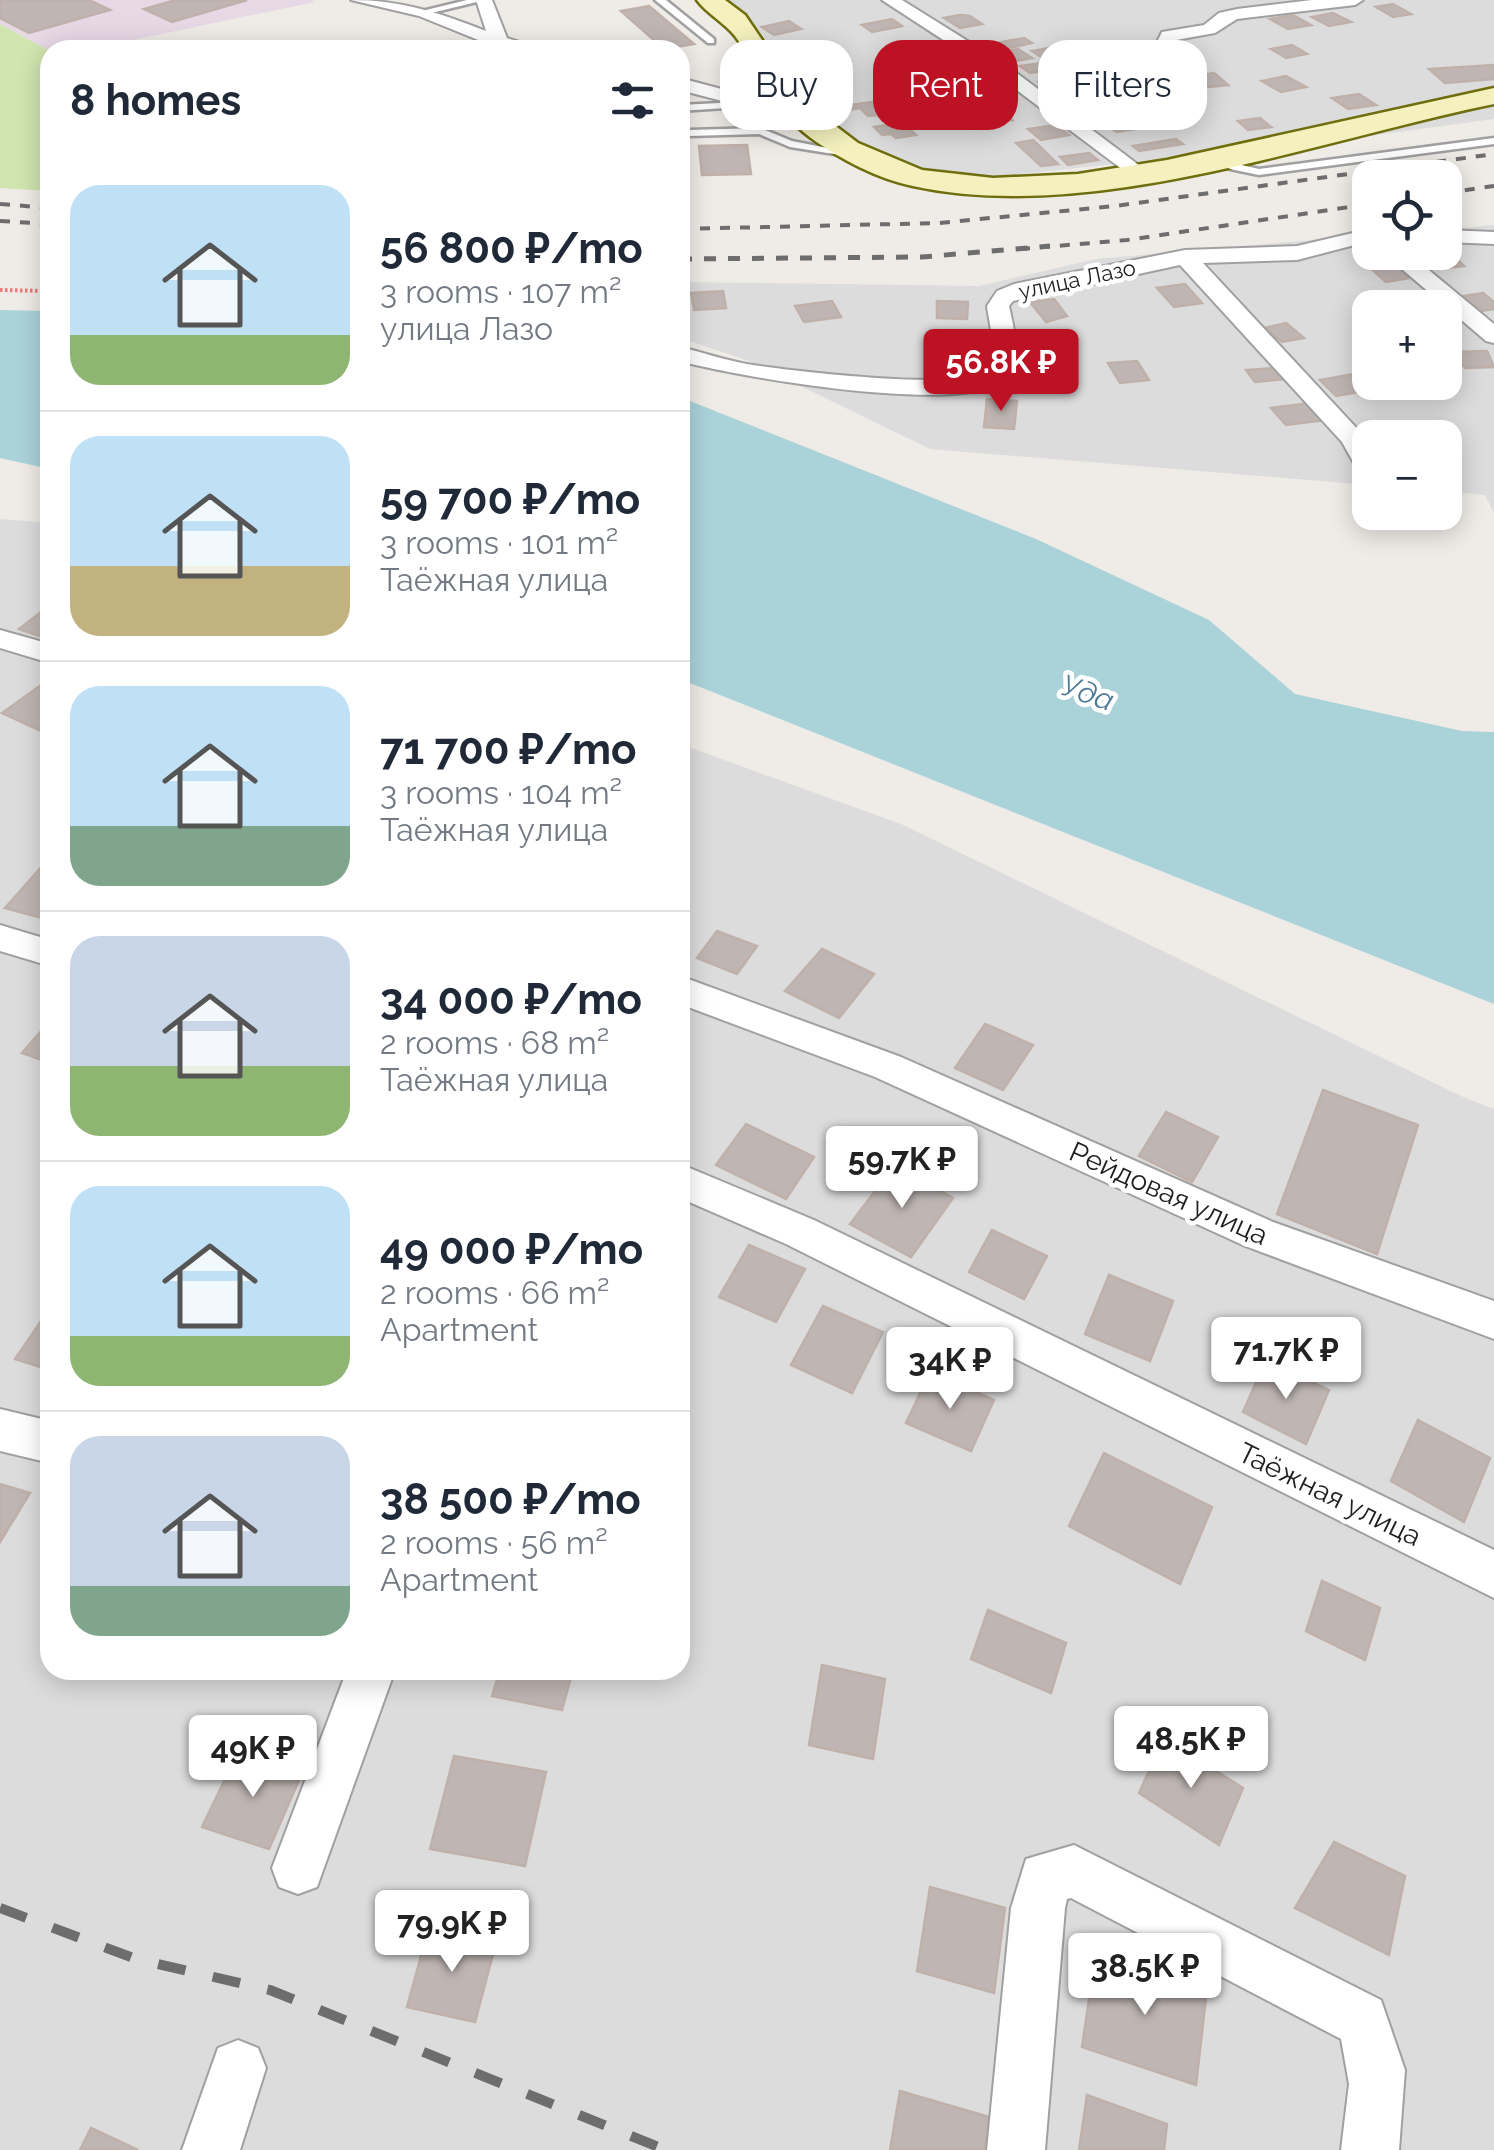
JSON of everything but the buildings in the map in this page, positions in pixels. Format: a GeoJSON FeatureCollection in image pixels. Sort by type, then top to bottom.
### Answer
{"type":"FeatureCollection","features":[{"type":"Feature","properties":{"kind":"street"},"geometry":{"type":"LineString","coordinates":[[360,0],[423,12],[494,40]]}},
{"type":"Feature","properties":{"kind":"street"},"geometry":{"type":"LineString","coordinates":[[482,0],[498,40]]}},
{"type":"Feature","properties":{"kind":"street"},"geometry":{"type":"LineString","coordinates":[[709,0],[739,24],[750,40]]}},
{"type":"Feature","properties":{"kind":"street"},"geometry":{"type":"LineString","coordinates":[[890,0],[1000,69],[1138,172]]}},
{"type":"Feature","properties":{"kind":"street"},"geometry":{"type":"LineString","coordinates":[[1167,40],[1168,36],[1209,29],[1224,17],[1237,14],[1355,0]]}},
{"type":"Feature","properties":{"kind":"street"},"geometry":{"type":"LineString","coordinates":[[690,87],[720,94]]}},
{"type":"Feature","properties":{"kind":"street"},"geometry":{"type":"LineString","coordinates":[[822,130],[855,154],[894,174],[950,186],[990,189],[1221,158],[1494,96]]}},
{"type":"Feature","properties":{"kind":"street"},"geometry":{"type":"LineString","coordinates":[[1462,237],[1494,238]]}},
{"type":"Feature","properties":{"kind":"street","name":"улица Лазо"},"geometry":{"type":"LineString","coordinates":[[690,357],[747,371],[923,386],[976,384],[992,377],[1001,366],[1004,345],[998,306],[1005,296],[1052,282],[1184,257],[1297,252],[1352,239]]}},
{"type":"Feature","properties":{"kind":"street"},"geometry":{"type":"LineString","coordinates":[[1184,257],[1352,438]]}},
{"type":"Feature","properties":{"kind":"street"},"geometry":{"type":"LineString","coordinates":[[1415,270],[1494,336]]}},
{"type":"Feature","properties":{"kind":"street"},"geometry":{"type":"LineString","coordinates":[[0,640],[40,651]]}},
{"type":"Feature","properties":{"kind":"street"},"geometry":{"type":"LineString","coordinates":[[0,938],[40,951]]}},
{"type":"Feature","properties":{"kind":"street","name":"Рейдовая улица"},"geometry":{"type":"LineString","coordinates":[[690,994],[888,1067],[1259,1234],[1494,1320]]}},
{"type":"Feature","properties":{"kind":"street","name":"Таёжная улица"},"geometry":{"type":"LineString","coordinates":[[690,1184],[800,1232],[1494,1575]]}},
{"type":"Feature","properties":{"kind":"street"},"geometry":{"type":"LineString","coordinates":[[0,1430],[40,1440]]}},
{"type":"Feature","properties":{"kind":"street"},"geometry":{"type":"LineString","coordinates":[[298,1868],[366,1680]]}},
{"type":"Feature","properties":{"kind":"street"},"geometry":{"type":"LineString","coordinates":[[1016,2150],[1038,1908],[1045,1878],[1074,1871],[1361,2020],[1376,2052],[1379,2088],[1370,2150]]}},
{"type":"Feature","properties":{"kind":"street"},"geometry":{"type":"LineString","coordinates":[[211,2150],[238,2068]]}},
{"type":"Feature","properties":{"kind":"lane"},"geometry":{"type":"LineString","coordinates":[[423,12],[482,0]]}},
{"type":"Feature","properties":{"kind":"lane"},"geometry":{"type":"LineString","coordinates":[[660,0],[711,41]]}},
{"type":"Feature","properties":{"kind":"lane"},"geometry":{"type":"LineString","coordinates":[[690,107],[720,105]]}},
{"type":"Feature","properties":{"kind":"lane"},"geometry":{"type":"LineString","coordinates":[[690,133],[760,131],[790,144],[855,154]]}},
{"type":"Feature","properties":{"kind":"lane"},"geometry":{"type":"LineString","coordinates":[[1221,158],[1234,167],[1259,172],[1494,141]]}},
{"type":"Feature","properties":{"kind":"path"},"geometry":{"type":"LineString","coordinates":[[0,290],[40,291]]}},
{"type":"Feature","properties":{"kind":"shaded area"},"geometry":{"type":"Polygon","coordinates":[[[0,0],[315,2],[133,40],[40,40],[40,46],[0,24],[0,0]]]}},
{"type":"Feature","properties":{"kind":"shaded area"},"geometry":{"type":"Polygon","coordinates":[[[724,0],[1494,0],[1494,119],[1325,142],[993,177],[917,173],[840,130],[853,130],[853,40],[766,40],[746,15],[724,0]]]}},
{"type":"Feature","properties":{"kind":"shaded area"},"geometry":{"type":"Polygon","coordinates":[[[1494,225],[1494,513],[1485,495],[1462,493],[1462,420],[1352,420],[1352,484],[930,449],[749,361],[690,341],[690,282],[979,286],[1096,259],[1352,237],[1352,270],[1462,270],[1462,228],[1494,225]]]}},
{"type":"Feature","properties":{"kind":"shaded area"},"geometry":{"type":"Polygon","coordinates":[[[0,519],[40,522],[40,1680],[690,1680],[690,748],[901,824],[1494,1109],[1494,2150],[0,2150],[0,519]]]}},
{"type":"Feature","properties":{"kind":"green space"},"geometry":{"type":"Polygon","coordinates":[[[0,24],[40,46],[40,190],[0,188],[0,24]]]}},
{"type":"Feature","properties":{"kind":"water"},"geometry":{"type":"Polygon","coordinates":[[[0,310],[40,311],[40,467],[0,458],[0,310]]]}},
{"type":"Feature","properties":{"kind":"water","name":"Уда"},"geometry":{"type":"Polygon","coordinates":[[[690,401],[1036,539],[1209,620],[1295,694],[1462,731],[1494,732],[1494,1004],[690,683],[690,401]]]}},
{"type":"Feature","properties":{"kind":"railway"},"geometry":{"type":"LineString","coordinates":[[690,229],[939,223],[1115,206],[1494,154]]}},
{"type":"Feature","properties":{"kind":"railway"},"geometry":{"type":"LineString","coordinates":[[1462,191],[1494,186]]}},
{"type":"Feature","properties":{"kind":"railway"},"geometry":{"type":"LineString","coordinates":[[0,204],[40,207]]}},
{"type":"Feature","properties":{"kind":"railway"},"geometry":{"type":"LineString","coordinates":[[1020,249],[1127,240],[1352,207]]}},
{"type":"Feature","properties":{"kind":"railway"},"geometry":{"type":"LineString","coordinates":[[0,221],[40,223]]}},
{"type":"Feature","properties":{"kind":"railway"},"geometry":{"type":"LineString","coordinates":[[690,259],[922,257],[1050,246]]}},
{"type":"Feature","properties":{"kind":"railway"},"geometry":{"type":"LineString","coordinates":[[0,1908],[136,1959],[270,1990],[666,2150]]}}]}
